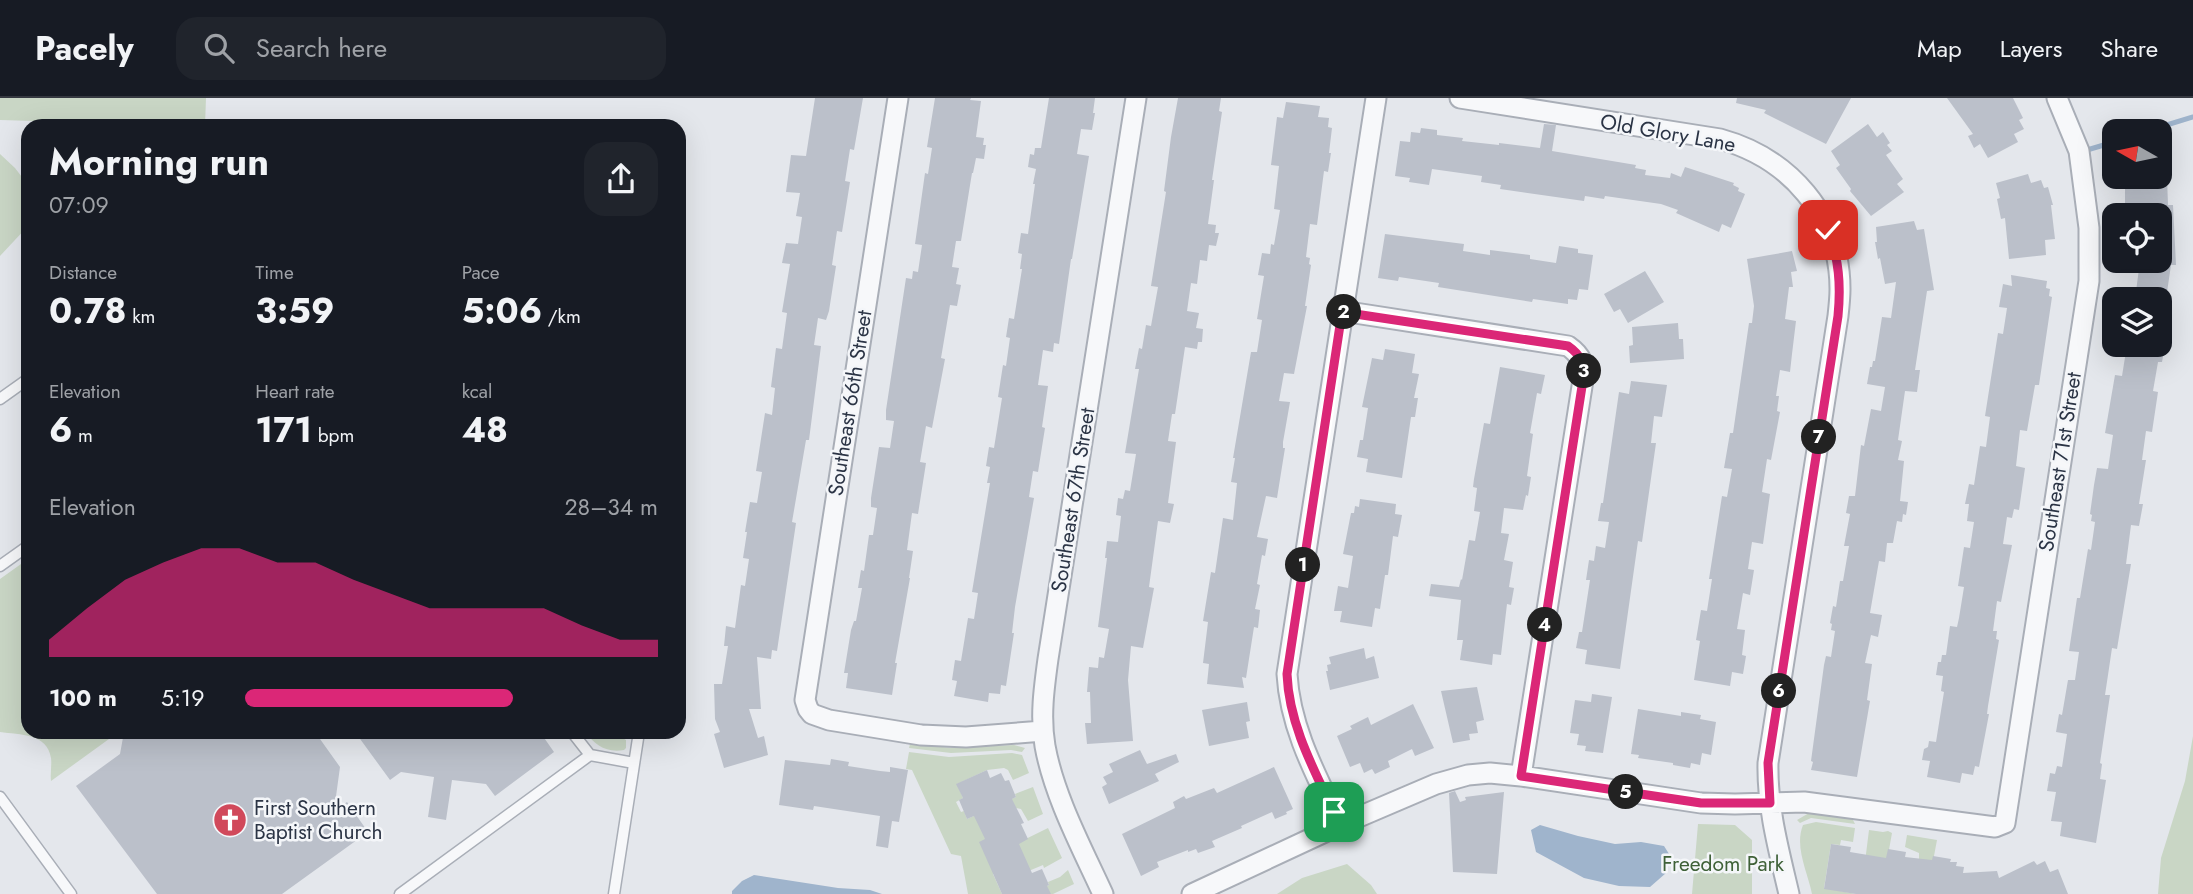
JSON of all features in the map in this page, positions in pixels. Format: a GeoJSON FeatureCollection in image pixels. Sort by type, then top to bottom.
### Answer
{"type":"FeatureCollection","features":[{"type":"Feature","properties":{"kind":"street","name":"Southeast 66th Street"},"geometry":{"type":"LineString","coordinates":[[898,98],[805,701],[808,709],[815,715],[829,720],[938,737],[1043,731]]}},
{"type":"Feature","properties":{"kind":"street","name":"Southeast 67th Street"},"geometry":{"type":"LineString","coordinates":[[1102,894],[1060,798],[1050,768],[1043,731],[1042,707],[1136,98]]}},
{"type":"Feature","properties":{"kind":"street"},"geometry":{"type":"LineString","coordinates":[[1339,825],[1296,729],[1287,674],[1376,98]]}},
{"type":"Feature","properties":{"kind":"street","name":"Old Glory Lane"},"geometry":{"type":"LineString","coordinates":[[1460,98],[1720,139],[1755,151],[1787,172],[1812,202],[1828,230],[1838,263],[1840,289],[1768,763],[1770,803],[1789,894]]}},
{"type":"Feature","properties":{"kind":"street","name":"Southeast 71st Street"},"geometry":{"type":"LineString","coordinates":[[1770,803],[1804,802],[1999,827],[2005,823],[2088,281],[2089,228],[2079,151],[2057,98]]}},
{"type":"Feature","properties":{"kind":"street"},"geometry":{"type":"LineString","coordinates":[[1342,312],[1568,346],[1583,361],[1584,370],[1521,776]]}},
{"type":"Feature","properties":{"kind":"street"},"geometry":{"type":"LineString","coordinates":[[1192,894],[1339,825],[1453,778],[1490,773],[1701,803],[1770,803]]}},
{"type":"Feature","properties":{"kind":"lane"},"geometry":{"type":"LineString","coordinates":[[0,399],[21,384]]}},
{"type":"Feature","properties":{"kind":"lane"},"geometry":{"type":"LineString","coordinates":[[0,566],[21,551]]}},
{"type":"Feature","properties":{"kind":"lane"},"geometry":{"type":"LineString","coordinates":[[577,739],[590,755],[634,763]]}},
{"type":"Feature","properties":{"kind":"lane"},"geometry":{"type":"LineString","coordinates":[[614,894],[638,739]]}},
{"type":"Feature","properties":{"kind":"lane"},"geometry":{"type":"LineString","coordinates":[[400,894],[590,755]]}},
{"type":"Feature","properties":{"kind":"lane"},"geometry":{"type":"LineString","coordinates":[[0,797],[71,894]]}},
{"type":"Feature","properties":{"kind":"green space"},"geometry":{"type":"Polygon","coordinates":[[[0,98],[206,98],[205,119],[0,120],[0,98]]]}},
{"type":"Feature","properties":{"kind":"green space"},"geometry":{"type":"Polygon","coordinates":[[[0,154],[21,176],[21,234],[0,256],[0,154]]]}},
{"type":"Feature","properties":{"kind":"green space"},"geometry":{"type":"Polygon","coordinates":[[[21,564],[21,735],[0,732],[0,579],[21,564]]]}},
{"type":"Feature","properties":{"kind":"green space"},"geometry":{"type":"Polygon","coordinates":[[[2193,736],[2193,894],[2158,894],[2161,858],[2185,781],[2193,736]]]}},
{"type":"Feature","properties":{"kind":"green space"},"geometry":{"type":"Polygon","coordinates":[[[36,739],[109,739],[51,781],[51,758],[44,744],[36,739]]]}},
{"type":"Feature","properties":{"kind":"green space"},"geometry":{"type":"Polygon","coordinates":[[[591,739],[624,739],[626,748],[618,751],[606,749],[591,739]]]}},
{"type":"Feature","properties":{"kind":"green space"},"geometry":{"type":"Polygon","coordinates":[[[910,744],[953,748],[1014,745],[1025,748],[1022,752],[1011,750],[951,753],[909,748],[910,744]]]}},
{"type":"Feature","properties":{"kind":"green space"},"geometry":{"type":"Polygon","coordinates":[[[909,752],[949,757],[1012,753],[1022,755],[1029,773],[1013,780],[1004,768],[987,770],[957,784],[963,798],[956,802],[967,819],[1033,787],[1043,814],[1028,821],[1021,809],[1016,808],[993,855],[1048,828],[1062,858],[1044,868],[1043,865],[1031,870],[993,874],[1002,894],[968,894],[961,856],[951,854],[912,770],[906,769],[909,752]]]}},
{"type":"Feature","properties":{"kind":"green space"},"geometry":{"type":"Polygon","coordinates":[[[1809,813],[1852,818],[1855,824],[1811,818],[1800,823],[1797,820],[1809,813]]]}},
{"type":"Feature","properties":{"kind":"green space"},"geometry":{"type":"Polygon","coordinates":[[[1816,822],[1855,828],[1853,842],[1841,840],[1840,845],[1831,844],[1824,888],[1856,894],[1812,894],[1800,842],[1803,825],[1816,822]]]}},
{"type":"Feature","properties":{"kind":"green space","name":"Freedom Park"},"geometry":{"type":"Polygon","coordinates":[[[1698,824],[1735,825],[1752,840],[1752,894],[1692,894],[1698,824]]]}},
{"type":"Feature","properties":{"kind":"green space"},"geometry":{"type":"Polygon","coordinates":[[[1869,830],[1892,833],[1881,894],[1861,894],[1869,830]]]}},
{"type":"Feature","properties":{"kind":"green space"},"geometry":{"type":"Polygon","coordinates":[[[1907,835],[1937,840],[1927,893],[1919,870],[1919,853],[1905,847],[1907,835]]]}},
{"type":"Feature","properties":{"kind":"green space"},"geometry":{"type":"Polygon","coordinates":[[[1347,864],[1371,885],[1377,894],[1277,894],[1302,878],[1347,864]]]}},
{"type":"Feature","properties":{"kind":"green space"},"geometry":{"type":"Polygon","coordinates":[[[1068,870],[1074,884],[1053,894],[1030,894],[1049,885],[1048,882],[1068,870]]]}},
{"type":"Feature","properties":{"kind":"water"},"geometry":{"type":"Polygon","coordinates":[[[1540,825],[1615,844],[1641,842],[1664,846],[1671,857],[1666,873],[1650,887],[1619,886],[1584,878],[1536,852],[1531,830],[1540,825]]]}},
{"type":"Feature","properties":{"kind":"water"},"geometry":{"type":"Polygon","coordinates":[[[754,875],[838,888],[870,890],[882,894],[732,894],[742,881],[754,875]]]}},
{"type":"Feature","properties":{"kind":"building"},"geometry":{"type":"Polygon","coordinates":[[[815,98],[863,98],[854,150],[850,149],[845,181],[850,182],[842,232],[837,231],[832,265],[836,266],[829,311],[826,320],[818,318],[814,345],[821,346],[809,440],[806,440],[792,522],[796,523],[777,651],[772,650],[771,659],[757,657],[761,709],[749,709],[758,738],[764,736],[768,755],[724,768],[714,734],[720,732],[715,719],[714,684],[722,684],[728,646],[724,646],[726,626],[735,628],[741,585],[745,586],[749,559],[743,558],[745,532],[750,502],[757,503],[762,472],[756,471],[765,413],[772,415],[775,388],[771,387],[776,348],[782,349],[787,313],[782,312],[790,264],[782,263],[786,243],[798,244],[802,217],[796,216],[800,193],[786,192],[791,155],[806,156],[815,98]]]}},
{"type":"Feature","properties":{"kind":"building"},"geometry":{"type":"Polygon","coordinates":[[[935,98],[971,98],[970,100],[981,101],[976,137],[984,138],[983,145],[986,145],[984,159],[976,158],[961,241],[956,241],[952,267],[959,268],[956,284],[961,285],[957,306],[950,305],[941,358],[945,359],[932,428],[926,426],[920,462],[926,463],[918,514],[912,513],[907,550],[913,551],[892,695],[846,688],[848,673],[844,673],[862,588],[858,588],[861,570],[864,571],[869,535],[873,535],[877,508],[871,507],[871,498],[879,447],[890,448],[894,421],[886,420],[886,410],[906,278],[912,279],[913,271],[918,272],[922,245],[915,244],[925,173],[928,174],[932,148],[927,147],[935,98]]]}},
{"type":"Feature","properties":{"kind":"building"},"geometry":{"type":"Polygon","coordinates":[[[1049,98],[1095,98],[1095,113],[1092,130],[1081,129],[1077,154],[1089,156],[1059,344],[1054,343],[1053,352],[1043,350],[1038,385],[1048,386],[1042,427],[1045,428],[1038,472],[1033,471],[1029,497],[1034,498],[1015,607],[1006,686],[1001,685],[1000,694],[989,693],[988,702],[954,696],[957,681],[952,680],[955,660],[961,661],[968,618],[974,619],[978,593],[972,592],[990,483],[987,483],[990,467],[986,466],[989,447],[994,448],[1002,398],[998,397],[1010,338],[1006,337],[1009,318],[1014,319],[1022,269],[1022,254],[1018,253],[1021,233],[1028,234],[1035,184],[1036,169],[1028,167],[1030,154],[1034,155],[1035,148],[1041,148],[1049,98]]]}},
{"type":"Feature","properties":{"kind":"building"},"geometry":{"type":"Polygon","coordinates":[[[1178,98],[1221,98],[1219,111],[1222,112],[1208,224],[1216,225],[1215,233],[1219,233],[1216,246],[1209,245],[1207,261],[1200,260],[1197,284],[1191,283],[1187,311],[1199,313],[1196,328],[1203,329],[1202,342],[1198,342],[1197,349],[1185,347],[1168,441],[1176,442],[1168,503],[1174,504],[1170,523],[1158,521],[1149,587],[1154,588],[1143,648],[1131,646],[1128,680],[1133,741],[1087,744],[1085,723],[1091,723],[1090,692],[1087,692],[1089,667],[1098,668],[1099,657],[1104,658],[1109,629],[1098,627],[1107,541],[1118,542],[1121,516],[1116,515],[1118,498],[1123,499],[1125,490],[1130,491],[1136,454],[1125,453],[1139,369],[1135,369],[1139,348],[1142,349],[1146,325],[1151,326],[1158,287],[1151,286],[1178,98]]]}},
{"type":"Feature","properties":{"kind":"building"},"geometry":{"type":"Polygon","coordinates":[[[1737,98],[1851,98],[1826,144],[1764,113],[1766,110],[1736,103],[1737,98]]]}},
{"type":"Feature","properties":{"kind":"building"},"geometry":{"type":"Polygon","coordinates":[[[1947,98],[2013,98],[2023,118],[2019,120],[2024,129],[2014,134],[2018,142],[1988,158],[1980,144],[1974,148],[1968,136],[1973,134],[1947,98]]]}},
{"type":"Feature","properties":{"kind":"building"},"geometry":{"type":"Polygon","coordinates":[[[1286,102],[1320,106],[1318,117],[1329,118],[1328,127],[1332,128],[1331,153],[1328,172],[1324,171],[1317,225],[1310,224],[1306,257],[1310,258],[1311,265],[1307,306],[1294,374],[1284,373],[1279,401],[1290,402],[1283,442],[1285,448],[1277,498],[1266,496],[1257,537],[1268,539],[1257,584],[1260,585],[1255,609],[1260,610],[1258,628],[1254,627],[1246,678],[1242,677],[1244,688],[1207,684],[1209,664],[1203,663],[1208,622],[1203,621],[1211,572],[1215,573],[1223,518],[1233,520],[1237,483],[1231,482],[1233,458],[1251,352],[1257,352],[1262,320],[1257,319],[1264,276],[1258,275],[1262,253],[1270,254],[1271,244],[1274,245],[1280,210],[1274,209],[1279,166],[1271,165],[1277,117],[1283,118],[1286,102]]]}},
{"type":"Feature","properties":{"kind":"building"},"geometry":{"type":"Polygon","coordinates":[[[1544,124],[1556,125],[1552,151],[1636,165],[1635,168],[1646,170],[1645,175],[1670,178],[1671,173],[1681,177],[1685,167],[1734,183],[1733,185],[1739,188],[1738,191],[1745,194],[1731,228],[1722,224],[1719,232],[1661,204],[1605,196],[1604,199],[1585,196],[1584,201],[1500,189],[1501,185],[1481,182],[1482,176],[1432,169],[1429,185],[1409,182],[1410,178],[1395,176],[1400,141],[1410,142],[1411,132],[1420,133],[1421,128],[1437,130],[1437,135],[1463,138],[1462,141],[1540,148],[1544,124]]]}},
{"type":"Feature","properties":{"kind":"building"},"geometry":{"type":"Polygon","coordinates":[[[1868,124],[1877,137],[1883,132],[1890,143],[1887,145],[1892,151],[1886,155],[1903,179],[1897,184],[1904,192],[1871,216],[1850,191],[1836,168],[1840,165],[1831,151],[1868,124]]]}},
{"type":"Feature","properties":{"kind":"building"},"geometry":{"type":"Polygon","coordinates":[[[2028,174],[2031,183],[2041,180],[2044,188],[2048,187],[2053,205],[2055,239],[2045,240],[2046,255],[2009,259],[2005,218],[2001,219],[1996,183],[2028,174]]]}},
{"type":"Feature","properties":{"kind":"building"},"geometry":{"type":"Polygon","coordinates":[[[2125,189],[2167,189],[2168,203],[2125,203],[2125,189]]]}},
{"type":"Feature","properties":{"kind":"building"},"geometry":{"type":"Polygon","coordinates":[[[2172,205],[2173,205],[2176,265],[2172,265],[2172,205]]]}},
{"type":"Feature","properties":{"kind":"building"},"geometry":{"type":"Polygon","coordinates":[[[1914,221],[1917,230],[1924,229],[1934,290],[1927,291],[1915,370],[1920,370],[1917,392],[1905,391],[1898,460],[1904,461],[1900,501],[1908,502],[1902,522],[1897,521],[1893,543],[1887,543],[1885,562],[1879,561],[1870,613],[1882,615],[1878,637],[1871,635],[1865,663],[1872,664],[1867,700],[1870,701],[1857,777],[1811,770],[1811,761],[1824,665],[1826,656],[1831,657],[1835,631],[1831,630],[1830,623],[1833,606],[1836,607],[1840,581],[1843,581],[1849,546],[1844,546],[1850,514],[1846,513],[1849,496],[1855,496],[1861,445],[1864,446],[1871,409],[1881,411],[1885,387],[1867,384],[1870,367],[1875,361],[1882,317],[1891,318],[1896,282],[1885,284],[1875,242],[1876,227],[1914,221]]]}},
{"type":"Feature","properties":{"kind":"building"},"geometry":{"type":"Polygon","coordinates":[[[1385,234],[1464,244],[1463,251],[1490,255],[1490,250],[1530,255],[1530,259],[1556,263],[1559,246],[1578,249],[1578,253],[1593,255],[1588,290],[1579,289],[1577,300],[1568,299],[1568,304],[1533,299],[1532,302],[1438,287],[1439,283],[1399,277],[1398,281],[1378,278],[1385,234]]]}},
{"type":"Feature","properties":{"kind":"building"},"geometry":{"type":"Polygon","coordinates":[[[1792,251],[1797,271],[1791,272],[1793,287],[1789,287],[1785,319],[1796,321],[1790,372],[1780,370],[1776,396],[1779,396],[1777,411],[1780,412],[1771,460],[1767,459],[1762,492],[1770,494],[1763,544],[1752,542],[1748,569],[1754,570],[1750,595],[1743,593],[1737,629],[1745,630],[1742,655],[1746,656],[1743,674],[1732,672],[1730,686],[1694,680],[1700,641],[1696,640],[1701,610],[1707,611],[1712,579],[1709,579],[1722,496],[1727,497],[1732,469],[1724,468],[1730,433],[1733,433],[1749,323],[1752,323],[1754,306],[1747,259],[1792,251]]]}},
{"type":"Feature","properties":{"kind":"building"},"geometry":{"type":"Polygon","coordinates":[[[1645,271],[1664,302],[1628,323],[1620,309],[1614,312],[1604,294],[1645,271]]]}},
{"type":"Feature","properties":{"kind":"building"},"geometry":{"type":"Polygon","coordinates":[[[2138,273],[2170,273],[2168,287],[2137,287],[2138,273]]]}},
{"type":"Feature","properties":{"kind":"building"},"geometry":{"type":"Polygon","coordinates":[[[2011,275],[2047,281],[2046,288],[2050,289],[2049,296],[2052,297],[2039,385],[2035,385],[2027,431],[2020,430],[2016,466],[2025,468],[2019,510],[2014,509],[2012,518],[2007,517],[2003,544],[2012,545],[2001,602],[1997,601],[1993,631],[1997,631],[1996,639],[1999,640],[1979,767],[1975,766],[1973,775],[1962,773],[1960,783],[1927,777],[1930,761],[1922,760],[1929,741],[1936,742],[1944,692],[1941,691],[1943,676],[1936,675],[1938,662],[1941,662],[1942,655],[1946,655],[1950,626],[1957,627],[1959,618],[1964,587],[1958,586],[1964,547],[1970,548],[1974,522],[1967,521],[1969,504],[1965,504],[1969,484],[1974,485],[1980,446],[1986,447],[1990,417],[1985,416],[1998,333],[2003,334],[2007,308],[1999,307],[2003,284],[2012,286],[2011,275]]]}},
{"type":"Feature","properties":{"kind":"building"},"geometry":{"type":"Polygon","coordinates":[[[1678,323],[1679,339],[1683,339],[1684,359],[1630,363],[1632,327],[1678,323]]]}},
{"type":"Feature","properties":{"kind":"building"},"geometry":{"type":"Polygon","coordinates":[[[1385,349],[1415,354],[1412,373],[1419,374],[1414,398],[1418,398],[1415,417],[1411,417],[1402,478],[1366,472],[1368,459],[1357,457],[1360,440],[1363,440],[1368,408],[1362,407],[1372,358],[1383,360],[1385,349]]]}},
{"type":"Feature","properties":{"kind":"building"},"geometry":{"type":"Polygon","coordinates":[[[2125,357],[2163,357],[2162,362],[2158,362],[2153,391],[2158,392],[2152,432],[2146,431],[2142,460],[2146,460],[2139,504],[2143,504],[2139,526],[2131,525],[2126,564],[2131,564],[2117,649],[2112,648],[2105,695],[2110,695],[2100,779],[2106,780],[2096,843],[2060,836],[2062,822],[2051,821],[2056,792],[2047,791],[2050,773],[2055,774],[2057,766],[2062,767],[2067,734],[2056,732],[2068,680],[2075,680],[2079,652],[2069,651],[2077,598],[2080,598],[2088,549],[2091,550],[2095,522],[2091,521],[2090,514],[2094,485],[2097,468],[2108,469],[2113,435],[2105,433],[2115,375],[2122,376],[2125,357]]]}},
{"type":"Feature","properties":{"kind":"building"},"geometry":{"type":"Polygon","coordinates":[[[1500,367],[1545,375],[1541,394],[1537,393],[1530,433],[1533,434],[1527,476],[1531,477],[1528,496],[1526,495],[1523,510],[1504,508],[1501,533],[1509,534],[1504,560],[1513,562],[1509,587],[1514,588],[1511,605],[1507,604],[1501,655],[1493,654],[1492,665],[1460,660],[1463,640],[1457,640],[1461,600],[1429,596],[1431,584],[1459,587],[1469,540],[1475,541],[1480,512],[1474,511],[1477,488],[1473,487],[1474,479],[1484,423],[1490,424],[1500,367]]]}},
{"type":"Feature","properties":{"kind":"building"},"geometry":{"type":"Polygon","coordinates":[[[1631,381],[1667,385],[1662,417],[1654,416],[1651,443],[1656,443],[1642,542],[1638,541],[1620,669],[1585,664],[1587,650],[1576,648],[1579,632],[1582,632],[1590,580],[1586,580],[1589,560],[1594,561],[1596,546],[1605,548],[1609,522],[1598,521],[1619,392],[1629,394],[1631,381]]]}},
{"type":"Feature","properties":{"kind":"building"},"geometry":{"type":"Polygon","coordinates":[[[1360,499],[1396,504],[1395,514],[1402,515],[1398,537],[1393,536],[1388,575],[1385,575],[1380,609],[1375,608],[1372,627],[1340,622],[1342,611],[1334,611],[1338,586],[1348,588],[1353,556],[1343,554],[1351,513],[1354,513],[1355,506],[1359,507],[1360,499]]]}},
{"type":"Feature","properties":{"kind":"building"},"geometry":{"type":"Polygon","coordinates":[[[1364,648],[1366,659],[1374,656],[1379,678],[1330,690],[1326,671],[1327,665],[1331,664],[1329,657],[1364,648]]]}},
{"type":"Feature","properties":{"kind":"building"},"geometry":{"type":"Polygon","coordinates":[[[1477,687],[1484,720],[1476,722],[1478,733],[1469,734],[1470,740],[1453,743],[1441,691],[1477,687]]]}},
{"type":"Feature","properties":{"kind":"building"},"geometry":{"type":"Polygon","coordinates":[[[1592,694],[1612,697],[1603,753],[1585,751],[1586,746],[1577,745],[1579,734],[1570,733],[1575,700],[1591,702],[1592,694]]]}},
{"type":"Feature","properties":{"kind":"building"},"geometry":{"type":"Polygon","coordinates":[[[1247,702],[1250,721],[1246,722],[1249,738],[1209,746],[1202,710],[1247,702]]]}},
{"type":"Feature","properties":{"kind":"building"},"geometry":{"type":"Polygon","coordinates":[[[1413,704],[1434,748],[1415,756],[1412,749],[1388,761],[1390,767],[1375,774],[1372,769],[1364,773],[1360,763],[1350,767],[1337,736],[1368,717],[1371,725],[1413,704]]]}},
{"type":"Feature","properties":{"kind":"building"},"geometry":{"type":"Polygon","coordinates":[[[1638,709],[1681,716],[1681,712],[1701,715],[1700,719],[1716,722],[1711,755],[1702,753],[1700,765],[1691,763],[1690,768],[1638,758],[1639,755],[1631,754],[1638,709]]]}},
{"type":"Feature","properties":{"kind":"building","name":"First Southern Baptist Church"},"geometry":{"type":"Polygon","coordinates":[[[123,739],[320,739],[340,767],[334,811],[347,802],[368,832],[282,894],[157,894],[76,786],[120,754],[123,739]]]}},
{"type":"Feature","properties":{"kind":"building"},"geometry":{"type":"Polygon","coordinates":[[[360,739],[545,739],[554,752],[495,796],[486,784],[452,780],[446,820],[428,817],[434,777],[401,772],[390,780],[360,739]]]}},
{"type":"Feature","properties":{"kind":"building"},"geometry":{"type":"Polygon","coordinates":[[[1140,750],[1147,764],[1176,754],[1179,762],[1155,774],[1159,781],[1109,804],[1102,787],[1107,784],[1103,777],[1113,772],[1109,764],[1140,750]]]}},
{"type":"Feature","properties":{"kind":"building"},"geometry":{"type":"Polygon","coordinates":[[[831,759],[849,762],[848,766],[880,771],[890,772],[890,767],[908,770],[899,822],[892,821],[888,848],[876,846],[880,816],[814,806],[813,810],[779,805],[785,760],[830,765],[831,759]]]}},
{"type":"Feature","properties":{"kind":"building"},"geometry":{"type":"Polygon","coordinates":[[[1274,767],[1293,809],[1286,812],[1287,814],[1275,819],[1272,812],[1212,841],[1215,847],[1198,853],[1196,849],[1188,850],[1157,862],[1159,867],[1141,876],[1122,834],[1175,808],[1173,802],[1184,796],[1186,799],[1214,788],[1217,793],[1274,767]]]}},
{"type":"Feature","properties":{"kind":"building"},"geometry":{"type":"Polygon","coordinates":[[[987,770],[990,778],[1001,773],[1005,781],[1009,780],[1016,797],[1012,799],[1024,823],[1021,824],[1028,839],[1019,844],[1032,873],[1042,869],[1051,894],[1002,894],[979,842],[985,839],[974,816],[967,819],[959,800],[963,798],[956,784],[987,770]]]}},
{"type":"Feature","properties":{"kind":"building"},"geometry":{"type":"Polygon","coordinates":[[[1455,791],[1460,802],[1466,800],[1465,797],[1504,792],[1497,874],[1453,872],[1449,793],[1455,791]]]}},
{"type":"Feature","properties":{"kind":"building"},"geometry":{"type":"Polygon","coordinates":[[[1831,844],[1851,847],[1850,852],[1886,858],[1888,849],[1906,852],[1905,857],[1932,860],[1933,856],[1951,859],[1950,862],[1957,862],[1956,866],[1964,867],[1963,873],[1997,871],[1999,878],[2034,861],[2037,865],[2045,861],[2050,872],[2058,869],[2068,894],[1856,894],[1824,889],[1831,844]]]}},
{"type":"Feature","properties":{"kind":"waterway"},"geometry":{"type":"LineString","coordinates":[[2172,123],[2193,117]]}},
{"type":"Feature","properties":{"kind":"waterway"},"geometry":{"type":"LineString","coordinates":[[2087,150],[2102,146]]}},
{"type":"Feature","properties":{"kind":"place","name":"First Southern Baptist Church"},"geometry":{"type":"Point","coordinates":[230,820]}},
{"type":"Feature","properties":{"kind":"route"},"geometry":{"type":"LineString","coordinates":[[1334,812],[1296,729],[1287,674],[1342,312],[1568,346],[1583,361],[1583,380],[1521,776],[1701,803],[1770,803],[1768,763],[1838,316],[1838,263],[1828,230]]}}]}
